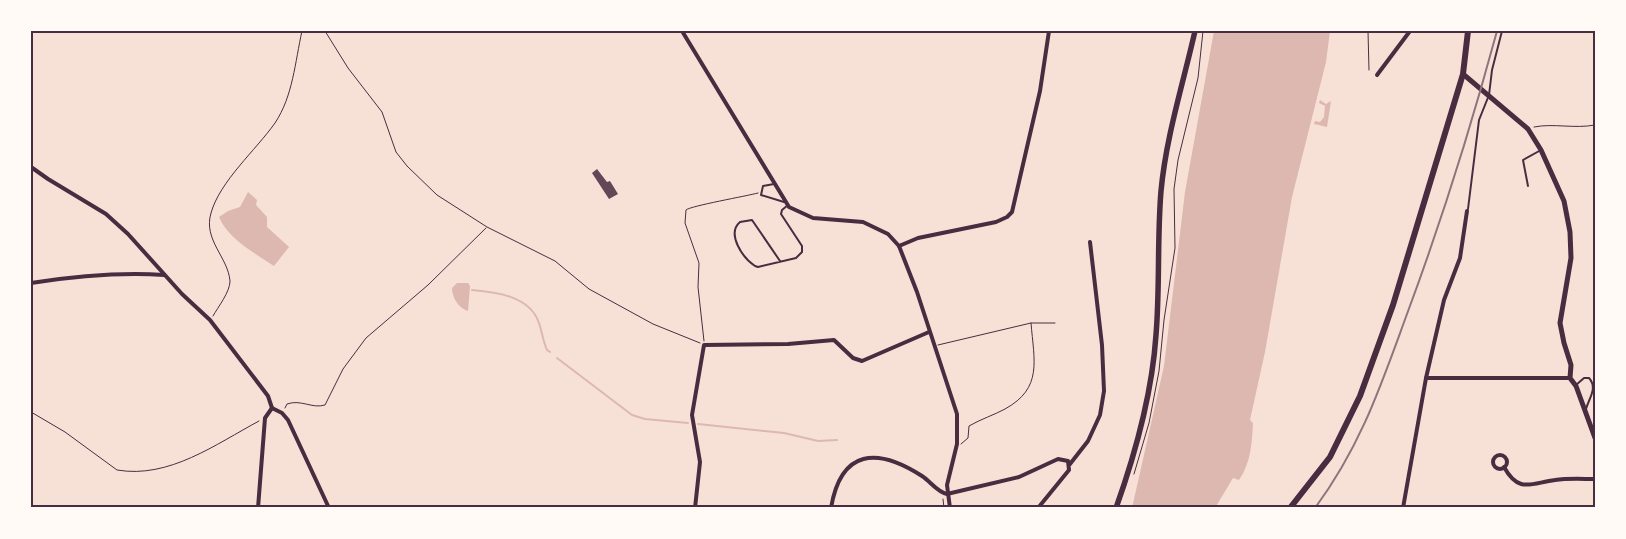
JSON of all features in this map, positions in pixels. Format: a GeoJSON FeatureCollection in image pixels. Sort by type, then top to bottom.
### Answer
{"type":"FeatureCollection","features":[{"type":"Feature","properties":{"kind":"main road"},"geometry":{"type":"LineString","coordinates":[[1116,508],[1137,441],[1152,370],[1158,301],[1161,189],[1169,139],[1195,31]]}},
{"type":"Feature","properties":{"kind":"main road"},"geometry":{"type":"LineString","coordinates":[[1290,508],[1330,457],[1360,396],[1386,325],[1463,74],[1468,31]]}},
{"type":"Feature","properties":{"kind":"street"},"geometry":{"type":"LineString","coordinates":[[682,31],[786,204],[793,210],[813,218],[863,222],[888,234],[899,246],[935,345],[957,414],[957,444],[945,494]]}},
{"type":"Feature","properties":{"kind":"street"},"geometry":{"type":"LineString","coordinates":[[899,246],[918,238],[996,222],[1007,217],[1012,212],[1040,91],[1049,31]]}},
{"type":"Feature","properties":{"kind":"street"},"geometry":{"type":"LineString","coordinates":[[1377,75],[1410,31]]}},
{"type":"Feature","properties":{"kind":"street"},"geometry":{"type":"LineString","coordinates":[[1463,74],[1528,128],[1560,188],[1570,232],[1570,268],[1560,315],[1562,336],[1571,366],[1570,378],[1576,386],[1595,438]]}},
{"type":"Feature","properties":{"kind":"street"},"geometry":{"type":"LineString","coordinates":[[31,167],[106,214],[128,234],[164,275],[210,320],[268,396],[272,408],[282,412],[288,420],[315,474],[329,508]]}},
{"type":"Feature","properties":{"kind":"street"},"geometry":{"type":"LineString","coordinates":[[1403,508],[1426,378],[1444,300],[1460,258],[1467,211]]}},
{"type":"Feature","properties":{"kind":"street"},"geometry":{"type":"LineString","coordinates":[[1038,508],[1065,477],[1070,464],[1088,441],[1100,415],[1104,391],[1102,345],[1090,242]]}},
{"type":"Feature","properties":{"kind":"street"},"geometry":{"type":"LineString","coordinates":[[31,283],[82,275],[130,273],[164,275]]}},
{"type":"Feature","properties":{"kind":"street"},"geometry":{"type":"LineString","coordinates":[[695,508],[700,462],[692,415],[704,345],[788,344],[834,340],[853,358],[862,361],[929,332]]}},
{"type":"Feature","properties":{"kind":"street"},"geometry":{"type":"LineString","coordinates":[[1426,378],[1570,378]]}},
{"type":"Feature","properties":{"kind":"street"},"geometry":{"type":"LineString","coordinates":[[258,508],[264,418],[272,408]]}},
{"type":"Feature","properties":{"kind":"street"},"geometry":{"type":"LineString","coordinates":[[837,508],[831,506],[840,476],[858,461],[870,457],[879,457],[919,474],[945,494],[950,508]]}},
{"type":"Feature","properties":{"kind":"street"},"geometry":{"type":"LineString","coordinates":[[945,494],[1019,477],[1058,459],[1065,459],[1070,464]]}},
{"type":"Feature","properties":{"kind":"street"},"geometry":{"type":"LineString","coordinates":[[1504,468],[1511,480],[1525,486],[1553,480],[1595,479]]}},
{"type":"Feature","properties":{"kind":"lane"},"geometry":{"type":"LineString","coordinates":[[1467,211],[1477,128],[1489,94],[1492,70],[1502,31]]}},
{"type":"Feature","properties":{"kind":"lane"},"geometry":{"type":"LineString","coordinates":[[1528,186],[1523,160],[1541,150]]}},
{"type":"Feature","properties":{"kind":"lane"},"geometry":{"type":"LineString","coordinates":[[774,184],[763,186],[760,192],[764,197],[786,204],[781,214],[802,246],[802,252],[798,257],[758,267],[753,265],[734,238],[736,225],[747,219],[754,222],[780,261]]}},
{"type":"Feature","properties":{"kind":"lane"},"geometry":{"type":"LineString","coordinates":[[1576,386],[1584,378],[1592,382],[1592,392],[1586,412]]}},
{"type":"Feature","properties":{"kind":"path"},"geometry":{"type":"LineString","coordinates":[[210,320],[230,282],[211,238],[210,215],[216,198],[276,122],[286,103],[302,31]]}},
{"type":"Feature","properties":{"kind":"path"},"geometry":{"type":"LineString","coordinates":[[325,31],[348,68],[382,112],[396,152],[407,166],[437,195],[487,227],[542,252],[564,267],[589,289],[646,319],[704,345]]}},
{"type":"Feature","properties":{"kind":"path"},"geometry":{"type":"LineString","coordinates":[[1133,477],[1149,423],[1159,371],[1175,248],[1174,189],[1178,160],[1195,94],[1203,31]]}},
{"type":"Feature","properties":{"kind":"path"},"geometry":{"type":"LineString","coordinates":[[1368,31],[1370,70]]}},
{"type":"Feature","properties":{"kind":"path"},"geometry":{"type":"LineString","coordinates":[[1528,128],[1554,126],[1580,128],[1595,126]]}},
{"type":"Feature","properties":{"kind":"path"},"geometry":{"type":"LineString","coordinates":[[704,345],[698,287],[699,263],[686,223],[686,210],[692,206],[718,203],[760,192]]}},
{"type":"Feature","properties":{"kind":"path"},"geometry":{"type":"LineString","coordinates":[[282,412],[287,404],[297,401],[318,407],[325,406],[342,369],[366,338],[428,285],[487,227]]}},
{"type":"Feature","properties":{"kind":"path"},"geometry":{"type":"LineString","coordinates":[[957,444],[965,442],[969,426],[1005,409],[1030,389],[1035,372],[1031,323]]}},
{"type":"Feature","properties":{"kind":"path"},"geometry":{"type":"LineString","coordinates":[[935,345],[1031,323],[1055,323]]}},
{"type":"Feature","properties":{"kind":"path"},"geometry":{"type":"LineString","coordinates":[[31,412],[65,432],[118,470],[128,471],[157,470],[176,464],[208,449],[264,418]]}},
{"type":"Feature","properties":{"kind":"path"},"geometry":{"type":"LineString","coordinates":[[944,508],[945,494]]}},
{"type":"Feature","properties":{"kind":"shaded area"},"geometry":{"type":"Polygon","coordinates":[[[1214,31],[1330,31],[1326,62],[1292,197],[1265,352],[1250,420],[1253,423],[1252,438],[1246,467],[1239,480],[1233,478],[1215,508],[1132,508],[1164,366],[1185,192],[1214,31]]]}},
{"type":"Feature","properties":{"kind":"shaded area"},"geometry":{"type":"Polygon","coordinates":[[[1320,100],[1326,104],[1331,101],[1327,127],[1314,124],[1315,121],[1320,122],[1324,117],[1325,106],[1319,103],[1320,100]]]}},
{"type":"Feature","properties":{"kind":"shaded area"},"geometry":{"type":"Polygon","coordinates":[[[248,192],[257,200],[256,205],[267,217],[267,227],[289,247],[274,266],[236,239],[223,225],[219,217],[228,211],[240,207],[248,192]]]}},
{"type":"Feature","properties":{"kind":"shaded area"},"geometry":{"type":"Polygon","coordinates":[[[457,283],[468,283],[470,286],[468,311],[461,307],[454,298],[452,288],[457,283]]]}},
{"type":"Feature","properties":{"kind":"building"},"geometry":{"type":"Polygon","coordinates":[[[597,169],[607,182],[610,181],[618,194],[609,199],[592,173],[597,169]]]}},
{"type":"Feature","properties":{"kind":"waterway"},"geometry":{"type":"LineString","coordinates":[[472,290],[511,297],[528,307],[535,314],[547,350],[550,352]]}},
{"type":"Feature","properties":{"kind":"waterway"},"geometry":{"type":"LineString","coordinates":[[557,358],[632,415],[645,419],[688,423]]}},
{"type":"Feature","properties":{"kind":"waterway"},"geometry":{"type":"LineString","coordinates":[[698,424],[784,433],[818,441],[837,440]]}},
{"type":"Feature","properties":{"kind":"railway"},"geometry":{"type":"LineString","coordinates":[[1315,508],[1345,462],[1388,366],[1444,208],[1497,31]]}}]}
